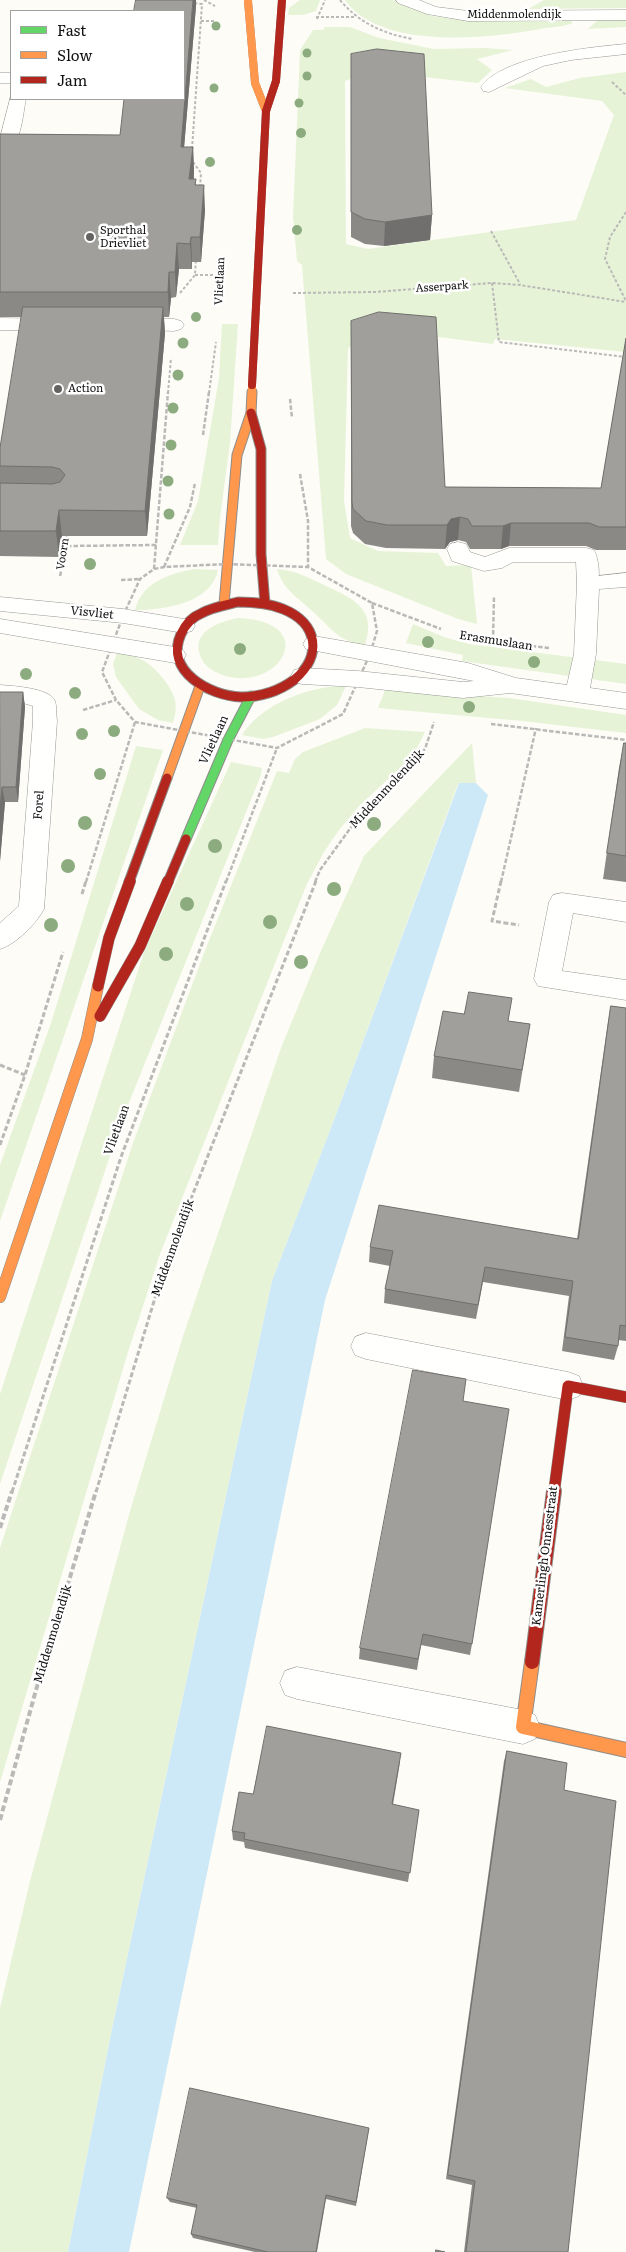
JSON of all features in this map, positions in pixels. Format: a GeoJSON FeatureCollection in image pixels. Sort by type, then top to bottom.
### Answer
{"type":"FeatureCollection","features":[{"type":"Feature","properties":{"kind":"street","name":"Middenmolendijk"},"geometry":{"type":"LineString","coordinates":[[404,0],[433,11],[468,16],[626,15]]}},
{"type":"Feature","properties":{"kind":"street"},"geometry":{"type":"LineString","coordinates":[[264,1],[255,83],[266,111]]}},
{"type":"Feature","properties":{"kind":"street"},"geometry":{"type":"LineString","coordinates":[[224,604],[237,454],[251,412],[266,111],[276,81],[264,1]]}},
{"type":"Feature","properties":{"kind":"street"},"geometry":{"type":"LineString","coordinates":[[489,87],[508,74],[554,58],[580,53],[626,49]]}},
{"type":"Feature","properties":{"kind":"street"},"geometry":{"type":"LineString","coordinates":[[4,145],[18,100]]}},
{"type":"Feature","properties":{"kind":"street"},"geometry":{"type":"LineString","coordinates":[[0,324],[77,325]]}},
{"type":"Feature","properties":{"kind":"street"},"geometry":{"type":"LineString","coordinates":[[106,325],[174,325]]}},
{"type":"Feature","properties":{"kind":"street"},"geometry":{"type":"LineString","coordinates":[[251,412],[261,449],[261,554],[265,604]]}},
{"type":"Feature","properties":{"kind":"street"},"geometry":{"type":"LineString","coordinates":[[458,549],[460,556],[484,564],[494,563],[509,555],[586,555],[588,583],[585,654],[577,694]]}},
{"type":"Feature","properties":{"kind":"street"},"geometry":{"type":"LineString","coordinates":[[588,583],[626,580]]}},
{"type":"Feature","properties":{"kind":"street"},"geometry":{"type":"LineString","coordinates":[[251,602],[265,604],[289,612],[307,626],[314,644],[312,660],[302,676],[280,690],[251,696],[232,696],[215,693],[188,678],[179,667],[175,655],[175,645],[184,626],[195,616],[224,604],[251,602]]}},
{"type":"Feature","properties":{"kind":"street","name":"Visvliet"},"geometry":{"type":"LineString","coordinates":[[0,604],[122,616],[184,626]]}},
{"type":"Feature","properties":{"kind":"street"},"geometry":{"type":"LineString","coordinates":[[0,626],[175,655]]}},
{"type":"Feature","properties":{"kind":"street"},"geometry":{"type":"LineString","coordinates":[[314,644],[468,670],[515,686],[626,701]]}},
{"type":"Feature","properties":{"kind":"street"},"geometry":{"type":"LineString","coordinates":[[302,676],[368,680],[463,690],[515,686]]}},
{"type":"Feature","properties":{"kind":"street","name":"Vlietlaan"},"geometry":{"type":"LineString","coordinates":[[0,1297],[87,1039],[109,938],[200,686]]}},
{"type":"Feature","properties":{"kind":"street","name":"Forel"},"geometry":{"type":"LineString","coordinates":[[0,693],[26,695],[44,702],[45,721],[31,909],[0,939]]}},
{"type":"Feature","properties":{"kind":"street","name":"Vlietlaan"},"geometry":{"type":"LineString","coordinates":[[87,1039],[140,946],[228,740],[251,696]]}},
{"type":"Feature","properties":{"kind":"street"},"geometry":{"type":"LineString","coordinates":[[626,912],[562,902],[547,979],[626,990]]}},
{"type":"Feature","properties":{"kind":"street"},"geometry":{"type":"LineString","coordinates":[[366,1346],[626,1397]]}},
{"type":"Feature","properties":{"kind":"street","name":"Kamerlingh Onnesstraat"},"geometry":{"type":"LineString","coordinates":[[523,1727],[568,1386]]}},
{"type":"Feature","properties":{"kind":"street"},"geometry":{"type":"LineString","coordinates":[[297,1683],[523,1727],[626,1750]]}},
{"type":"Feature","properties":{"kind":"path"},"geometry":{"type":"LineString","coordinates":[[204,0],[216,6]]}},
{"type":"Feature","properties":{"kind":"path"},"geometry":{"type":"LineString","coordinates":[[192,152],[202,4],[193,3]]}},
{"type":"Feature","properties":{"kind":"path"},"geometry":{"type":"LineString","coordinates":[[318,17],[354,17]]}},
{"type":"Feature","properties":{"kind":"path"},"geometry":{"type":"LineString","coordinates":[[185,143],[192,143]]}},
{"type":"Feature","properties":{"kind":"path"},"geometry":{"type":"LineString","coordinates":[[191,160],[201,173],[200,192]]}},
{"type":"Feature","properties":{"kind":"path","name":"Asserpark"},"geometry":{"type":"LineString","coordinates":[[626,212],[610,237],[605,259],[626,302]]}},
{"type":"Feature","properties":{"kind":"path"},"geometry":{"type":"LineString","coordinates":[[491,231],[520,285]]}},
{"type":"Feature","properties":{"kind":"path"},"geometry":{"type":"LineString","coordinates":[[154,570],[178,295],[195,275],[196,256]]}},
{"type":"Feature","properties":{"kind":"path"},"geometry":{"type":"LineString","coordinates":[[195,275],[220,275]]}},
{"type":"Feature","properties":{"kind":"path"},"geometry":{"type":"LineString","coordinates":[[492,283],[499,342],[626,358]]}},
{"type":"Feature","properties":{"kind":"path","name":"Asserpark"},"geometry":{"type":"LineString","coordinates":[[258,292],[375,292],[492,283],[520,285],[626,302]]}},
{"type":"Feature","properties":{"kind":"path"},"geometry":{"type":"LineString","coordinates":[[202,442],[216,340]]}},
{"type":"Feature","properties":{"kind":"path"},"geometry":{"type":"LineString","coordinates":[[164,567],[190,507],[196,479]]}},
{"type":"Feature","properties":{"kind":"path","name":"Voorn"},"geometry":{"type":"LineString","coordinates":[[59,579],[67,546],[67,528]]}},
{"type":"Feature","properties":{"kind":"path"},"geometry":{"type":"LineString","coordinates":[[67,546],[156,544]]}},
{"type":"Feature","properties":{"kind":"path"},"geometry":{"type":"LineString","coordinates":[[493,641],[494,563]]}},
{"type":"Feature","properties":{"kind":"path","name":"Erasmuslaan"},"geometry":{"type":"LineString","coordinates":[[372,603],[449,632]]}},
{"type":"Feature","properties":{"kind":"path","name":"Erasmuslaan"},"geometry":{"type":"LineString","coordinates":[[484,639],[585,654]]}},
{"type":"Feature","properties":{"kind":"path","name":"Middenmolendijk"},"geometry":{"type":"LineString","coordinates":[[0,1820],[36,1690],[165,1265],[236,1081],[320,870],[357,818],[425,749],[435,718]]}},
{"type":"Feature","properties":{"kind":"path"},"geometry":{"type":"LineString","coordinates":[[536,728],[492,921],[557,930]]}},
{"type":"Feature","properties":{"kind":"path","name":"Vlietlaan"},"geometry":{"type":"LineString","coordinates":[[0,1528],[121,1157],[277,748]]}},
{"type":"Feature","properties":{"kind":"path"},"geometry":{"type":"LineString","coordinates":[[0,1065],[25,1075]]}},
{"type":"Feature","properties":{"kind":"green space"},"geometry":{"type":"Polygon","coordinates":[[[300,0],[320,0],[316,11],[303,15],[288,15],[289,8],[300,0]]]}},
{"type":"Feature","properties":{"kind":"green space"},"geometry":{"type":"Polygon","coordinates":[[[345,0],[392,0],[432,16],[453,19],[569,20],[573,23],[492,36],[436,37],[408,34],[383,27],[361,16],[345,0]]]}},
{"type":"Feature","properties":{"kind":"green space"},"geometry":{"type":"Polygon","coordinates":[[[544,0],[626,0],[626,8],[528,9],[544,0]]]}},
{"type":"Feature","properties":{"kind":"green space"},"geometry":{"type":"Polygon","coordinates":[[[599,19],[626,19],[626,27],[588,29],[599,19]]]}},
{"type":"Feature","properties":{"kind":"green space"},"geometry":{"type":"Polygon","coordinates":[[[325,27],[350,27],[379,38],[434,49],[484,48],[513,50],[477,59],[492,70],[478,83],[370,71],[345,81],[346,244],[368,249],[576,220],[614,115],[602,101],[505,88],[531,79],[546,87],[580,78],[626,72],[626,352],[495,339],[493,344],[392,331],[363,332],[348,349],[344,501],[350,538],[378,551],[438,553],[446,566],[471,565],[477,624],[458,619],[346,574],[326,559],[302,265],[297,261],[293,217],[300,50],[313,30],[323,30],[325,27]]]}},
{"type":"Feature","properties":{"kind":"green space"},"geometry":{"type":"Polygon","coordinates":[[[222,324],[238,324],[230,443],[218,545],[180,545],[198,501],[219,378],[222,324]]]}},
{"type":"Feature","properties":{"kind":"green space"},"geometry":{"type":"Polygon","coordinates":[[[194,569],[218,570],[214,581],[206,591],[196,598],[159,609],[135,610],[144,592],[150,586],[166,577],[194,569]]]}},
{"type":"Feature","properties":{"kind":"green space"},"geometry":{"type":"Polygon","coordinates":[[[277,569],[306,576],[352,599],[365,613],[368,621],[365,645],[340,637],[291,592],[283,582],[277,569]]]}},
{"type":"Feature","properties":{"kind":"green space"},"geometry":{"type":"Polygon","coordinates":[[[238,618],[265,623],[281,633],[286,645],[282,658],[271,670],[254,677],[234,678],[212,670],[204,662],[199,652],[199,644],[205,632],[224,621],[238,618]]]}},
{"type":"Feature","properties":{"kind":"green space"},"geometry":{"type":"Polygon","coordinates":[[[413,624],[444,637],[469,644],[626,664],[626,684],[462,661],[463,655],[406,643],[413,624]]]}},
{"type":"Feature","properties":{"kind":"green space"},"geometry":{"type":"Polygon","coordinates":[[[117,653],[140,659],[161,676],[170,688],[175,700],[176,709],[173,723],[158,720],[139,709],[116,677],[113,664],[117,653]]]}},
{"type":"Feature","properties":{"kind":"green space"},"geometry":{"type":"Polygon","coordinates":[[[346,686],[337,705],[320,719],[273,737],[263,739],[242,735],[261,714],[288,699],[318,689],[346,686]]]}},
{"type":"Feature","properties":{"kind":"green space"},"geometry":{"type":"Polygon","coordinates":[[[385,690],[509,698],[626,715],[626,733],[522,721],[378,708],[385,690]]]}},
{"type":"Feature","properties":{"kind":"green space"},"geometry":{"type":"Polygon","coordinates":[[[365,728],[425,732],[413,756],[360,805],[324,852],[307,884],[285,938],[160,1254],[128,1352],[0,1782],[0,1548],[133,1143],[204,953],[277,771],[289,773],[295,759],[303,752],[365,728]]]}},
{"type":"Feature","properties":{"kind":"green space"},"geometry":{"type":"Polygon","coordinates":[[[472,743],[476,783],[458,784],[334,1120],[272,1281],[112,2029],[68,2252],[0,2252],[0,2008],[30,1881],[130,1511],[183,1336],[281,1048],[320,953],[364,856],[472,743]]]}},
{"type":"Feature","properties":{"kind":"green space"},"geometry":{"type":"Polygon","coordinates":[[[136,746],[163,750],[0,1221],[0,1165],[51,1023],[136,746]]]}},
{"type":"Feature","properties":{"kind":"green space"},"geometry":{"type":"Polygon","coordinates":[[[231,762],[262,768],[261,775],[122,1120],[0,1484],[0,1394],[144,952],[231,762]]]}},
{"type":"Feature","properties":{"kind":"water"},"geometry":{"type":"Polygon","coordinates":[[[459,783],[476,783],[488,795],[325,1300],[129,2252],[68,2252],[112,2029],[272,1281],[459,783]]]}},
{"type":"Feature","properties":{"kind":"building"},"geometry":{"type":"Polygon","coordinates":[[[136,0],[193,0],[185,98],[185,10],[134,10],[136,0]]]}},
{"type":"Feature","properties":{"kind":"building"},"geometry":{"type":"Polygon","coordinates":[[[377,49],[424,54],[432,215],[385,222],[365,219],[351,212],[351,54],[377,49]]]}},
{"type":"Feature","properties":{"kind":"building"},"geometry":{"type":"Polygon","coordinates":[[[124,100],[185,100],[181,147],[193,147],[189,179],[196,179],[195,185],[204,185],[200,237],[191,237],[190,244],[177,243],[175,272],[169,272],[168,292],[0,292],[0,134],[120,135],[124,100]]]}},
{"type":"Feature","properties":{"kind":"building"},"geometry":{"type":"Polygon","coordinates":[[[23,307],[163,307],[145,511],[59,510],[56,531],[0,531],[0,483],[52,484],[60,482],[65,475],[60,469],[52,467],[0,466],[0,448],[23,307]]]}},
{"type":"Feature","properties":{"kind":"building"},"geometry":{"type":"Polygon","coordinates":[[[379,312],[436,317],[445,487],[601,488],[626,338],[626,527],[599,527],[589,523],[511,523],[503,526],[472,526],[468,519],[460,517],[451,519],[447,525],[387,525],[366,521],[353,509],[352,502],[351,321],[379,312]]]}},
{"type":"Feature","properties":{"kind":"building"},"geometry":{"type":"Polygon","coordinates":[[[0,692],[23,692],[16,787],[2,787],[0,810],[0,692]]]}},
{"type":"Feature","properties":{"kind":"building"},"geometry":{"type":"Polygon","coordinates":[[[624,743],[626,743],[626,856],[607,853],[624,743]]]}},
{"type":"Feature","properties":{"kind":"building"},"geometry":{"type":"Polygon","coordinates":[[[469,992],[512,998],[508,1021],[530,1024],[522,1070],[434,1056],[443,1011],[464,1014],[469,992]]]}},
{"type":"Feature","properties":{"kind":"building"},"geometry":{"type":"Polygon","coordinates":[[[611,1006],[626,1008],[626,1326],[620,1325],[618,1346],[565,1337],[573,1281],[485,1267],[478,1305],[385,1289],[393,1251],[370,1247],[379,1205],[578,1239],[611,1006]]]}},
{"type":"Feature","properties":{"kind":"building"},"geometry":{"type":"Polygon","coordinates":[[[413,1370],[466,1379],[463,1401],[509,1409],[472,1644],[423,1634],[418,1659],[360,1648],[413,1370]]]}},
{"type":"Feature","properties":{"kind":"building"},"geometry":{"type":"Polygon","coordinates":[[[267,1726],[401,1753],[392,1804],[419,1810],[410,1873],[244,1839],[245,1833],[232,1831],[239,1792],[253,1794],[267,1726]]]}},
{"type":"Feature","properties":{"kind":"building"},"geometry":{"type":"Polygon","coordinates":[[[507,1751],[567,1763],[564,1790],[616,1801],[568,2252],[466,2252],[475,2181],[448,2175],[507,1751]]]}},
{"type":"Feature","properties":{"kind":"building"},"geometry":{"type":"Polygon","coordinates":[[[190,2088],[369,2128],[356,2202],[326,2195],[316,2252],[268,2252],[191,2234],[197,2205],[167,2198],[190,2088]]]}},
{"type":"Feature","properties":{"kind":"traffic: fast"},"geometry":{"type":"LineString","coordinates":[[186,839],[228,740],[251,696]]}},
{"type":"Feature","properties":{"kind":"traffic: slow"},"geometry":{"type":"LineString","coordinates":[[248,1],[255,83],[266,111]]}},
{"type":"Feature","properties":{"kind":"traffic: slow"},"geometry":{"type":"LineString","coordinates":[[224,604],[237,455],[251,413],[252,385]]}},
{"type":"Feature","properties":{"kind":"traffic: slow"},"geometry":{"type":"LineString","coordinates":[[167,778],[200,686]]}},
{"type":"Feature","properties":{"kind":"traffic: slow"},"geometry":{"type":"LineString","coordinates":[[0,1297],[87,1039],[98,986]]}},
{"type":"Feature","properties":{"kind":"traffic: slow"},"geometry":{"type":"LineString","coordinates":[[532,1662],[523,1727],[626,1750]]}},
{"type":"Feature","properties":{"kind":"traffic: jam"},"geometry":{"type":"LineString","coordinates":[[252,385],[266,111],[276,81],[282,0]]}},
{"type":"Feature","properties":{"kind":"traffic: jam"},"geometry":{"type":"LineString","coordinates":[[251,413],[261,449],[261,554],[265,604]]}},
{"type":"Feature","properties":{"kind":"traffic: jam"},"geometry":{"type":"LineString","coordinates":[[238,602],[249,602],[283,609],[293,614],[308,628],[314,646],[313,655],[301,674],[288,684],[257,696],[240,697],[224,695],[194,681],[183,669],[179,661],[177,647],[179,638],[188,623],[205,611],[238,602]]}},
{"type":"Feature","properties":{"kind":"traffic: jam"},"geometry":{"type":"LineString","coordinates":[[98,986],[109,938],[167,778]]}},
{"type":"Feature","properties":{"kind":"traffic: jam"},"geometry":{"type":"LineString","coordinates":[[100,1016],[140,946],[186,839]]}},
{"type":"Feature","properties":{"kind":"traffic: jam"},"geometry":{"type":"LineString","coordinates":[[532,1662],[568,1386],[626,1397]]}},
{"type":"Feature","properties":{"kind":"place","name":"Sporthal Drievliet"},"geometry":{"type":"Point","coordinates":[90,237]}},
{"type":"Feature","properties":{"kind":"place","name":"Action"},"geometry":{"type":"Point","coordinates":[58,389]}}]}
